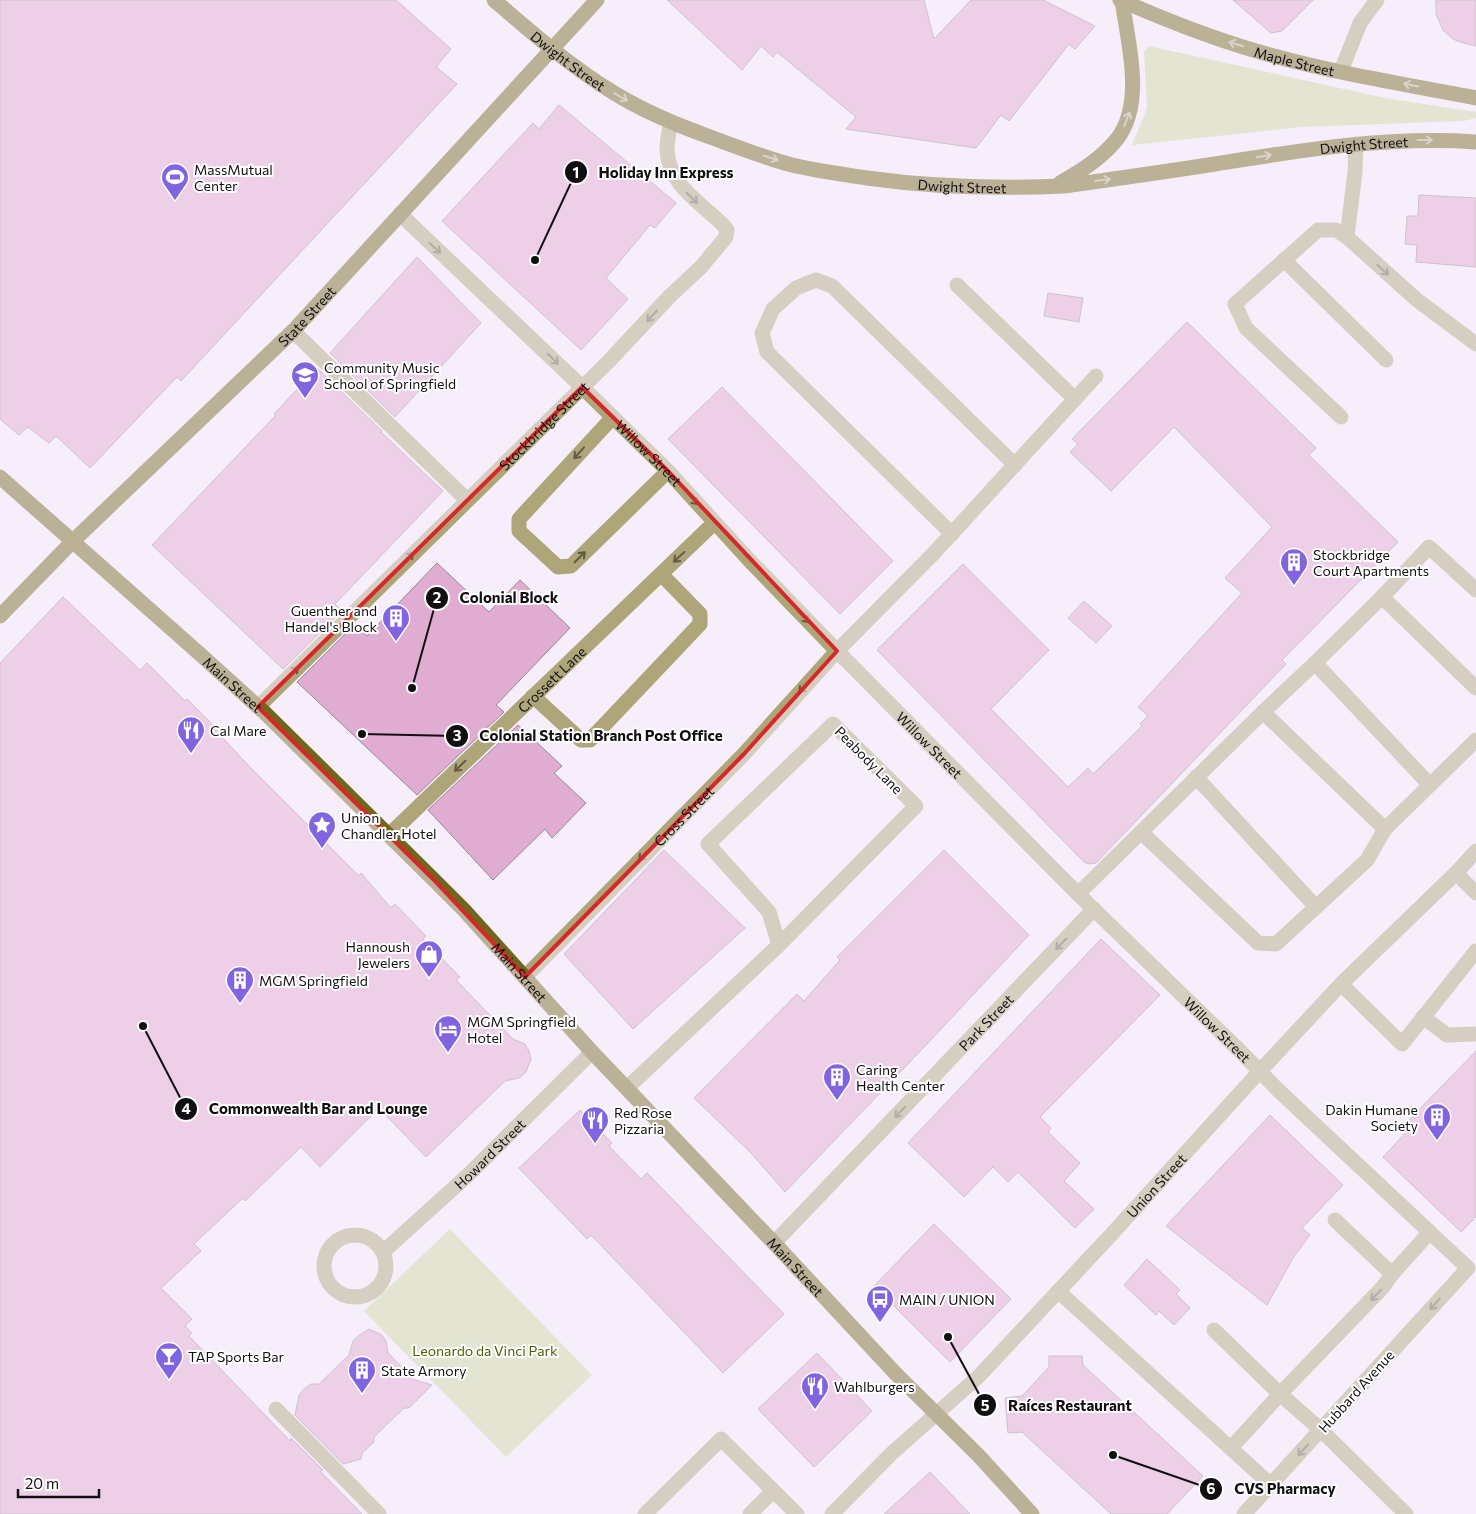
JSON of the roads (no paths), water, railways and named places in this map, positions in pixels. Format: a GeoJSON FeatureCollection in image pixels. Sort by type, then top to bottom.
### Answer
{"type":"FeatureCollection","features":[{"type":"Feature","properties":{"kind":"main road","name":"Dwight Street"},"geometry":{"type":"LineString","coordinates":[[494,0],[552,50],[614,93],[670,122],[769,158],[826,172],[943,186],[1002,188],[1054,186],[1356,144],[1415,140],[1476,142]]}},
{"type":"Feature","properties":{"kind":"main road","name":"State Street"},"geometry":{"type":"LineString","coordinates":[[0,616],[73,541],[293,331],[597,0]]}},
{"type":"Feature","properties":{"kind":"main road","name":"Maple Street"},"geometry":{"type":"LineString","coordinates":[[1121,0],[1193,30],[1273,56],[1476,98]]}},
{"type":"Feature","properties":{"kind":"main road"},"geometry":{"type":"LineString","coordinates":[[1054,186],[1088,166],[1110,148],[1123,130],[1130,115],[1133,84],[1121,0]]}},
{"type":"Feature","properties":{"kind":"main road","name":"Main Street"},"geometry":{"type":"LineString","coordinates":[[0,477],[258,707],[464,910],[592,1052],[774,1242],[896,1374],[978,1455],[1032,1514]]}},
{"type":"Feature","properties":{"kind":"street"},"geometry":{"type":"LineString","coordinates":[[1341,71],[1360,23],[1377,0]]}},
{"type":"Feature","properties":{"kind":"street","name":"Stockbridge Street"},"geometry":{"type":"LineString","coordinates":[[258,707],[582,387],[669,297],[702,267],[726,237],[727,230],[724,226],[688,195],[673,171],[667,152],[670,122]]}},
{"type":"Feature","properties":{"kind":"street"},"geometry":{"type":"LineString","coordinates":[[1347,237],[1355,172],[1356,144]]}},
{"type":"Feature","properties":{"kind":"street","name":"Willow Street"},"geometry":{"type":"LineString","coordinates":[[400,214],[668,471],[714,523],[837,651],[1078,894],[1278,1090],[1468,1268]]}},
{"type":"Feature","properties":{"kind":"street"},"geometry":{"type":"LineString","coordinates":[[1341,417],[1246,328],[1235,304],[1318,230],[1336,230],[1347,237],[1418,300],[1476,344]]}},
{"type":"Feature","properties":{"kind":"street"},"geometry":{"type":"LineString","coordinates":[[1284,260],[1386,360]]}},
{"type":"Feature","properties":{"kind":"street"},"geometry":{"type":"LineString","coordinates":[[952,534],[767,352],[762,332],[773,309],[796,288],[816,280],[832,286],[1015,465]]}},
{"type":"Feature","properties":{"kind":"street"},"geometry":{"type":"LineString","coordinates":[[957,285],[1074,399]]}},
{"type":"Feature","properties":{"kind":"street"},"geometry":{"type":"LineString","coordinates":[[293,331],[468,500]]}},
{"type":"Feature","properties":{"kind":"street","name":"Cross Street"},"geometry":{"type":"LineString","coordinates":[[525,977],[744,754],[837,651],[952,534],[1096,376]]}},
{"type":"Feature","properties":{"kind":"street"},"geometry":{"type":"LineString","coordinates":[[613,417],[519,519],[519,531],[558,567],[571,566],[668,471]]}},
{"type":"Feature","properties":{"kind":"street","name":"Crossett Lane"},"geometry":{"type":"LineString","coordinates":[[389,835],[714,523]]}},
{"type":"Feature","properties":{"kind":"street"},"geometry":{"type":"LineString","coordinates":[[1078,894],[1382,597],[1429,547],[1476,590]]}},
{"type":"Feature","properties":{"kind":"street"},"geometry":{"type":"LineString","coordinates":[[533,696],[581,740],[590,740],[700,624],[700,614],[661,574]]}},
{"type":"Feature","properties":{"kind":"street"},"geometry":{"type":"LineString","coordinates":[[1382,597],[1476,688]]}},
{"type":"Feature","properties":{"kind":"street"},"geometry":{"type":"LineString","coordinates":[[1315,662],[1430,785]]}},
{"type":"Feature","properties":{"kind":"street"},"geometry":{"type":"LineString","coordinates":[[1263,712],[1385,829]]}},
{"type":"Feature","properties":{"kind":"street","name":"Peabody Lane"},"geometry":{"type":"LineString","coordinates":[[627,1088],[779,945],[916,806],[833,724],[708,844],[769,912],[779,945]]}},
{"type":"Feature","properties":{"kind":"street"},"geometry":{"type":"LineString","coordinates":[[1141,832],[1258,942],[1276,944],[1367,860],[1385,829],[1476,740]]}},
{"type":"Feature","properties":{"kind":"street"},"geometry":{"type":"LineString","coordinates":[[1196,777],[1316,907]]}},
{"type":"Feature","properties":{"kind":"street","name":"Union Street"},"geometry":{"type":"LineString","coordinates":[[832,1514],[892,1453],[978,1377],[1341,984],[1456,873],[1476,851]]}},
{"type":"Feature","properties":{"kind":"street"},"geometry":{"type":"LineString","coordinates":[[1456,873],[1476,893]]}},
{"type":"Feature","properties":{"kind":"street","name":"Park Street"},"geometry":{"type":"LineString","coordinates":[[774,1242],[1094,909]]}},
{"type":"Feature","properties":{"kind":"street"},"geometry":{"type":"LineString","coordinates":[[1341,984],[1402,1044],[1476,951]]}},
{"type":"Feature","properties":{"kind":"street"},"geometry":{"type":"LineString","coordinates":[[1424,1017],[1447,1035],[1476,1034]]}},
{"type":"Feature","properties":{"kind":"street","name":"Howard Street"},"geometry":{"type":"LineString","coordinates":[[383,1252],[468,1175],[592,1052]]}},
{"type":"Feature","properties":{"kind":"street"},"geometry":{"type":"LineString","coordinates":[[1335,1220],[1392,1274]]}},
{"type":"Feature","properties":{"kind":"street"},"geometry":{"type":"LineString","coordinates":[[1231,1448],[1280,1394],[1383,1288],[1392,1274],[1430,1232]]}},
{"type":"Feature","properties":{"kind":"street"},"geometry":{"type":"LineString","coordinates":[[359,1234],[378,1244],[383,1252],[386,1261],[386,1271],[383,1280],[377,1288],[369,1293],[351,1297],[340,1294],[331,1287],[323,1267],[324,1256],[338,1239],[348,1235],[359,1234]]}},
{"type":"Feature","properties":{"kind":"street","name":"Hubbard Avenue"},"geometry":{"type":"LineString","coordinates":[[1244,1514],[1468,1268]]}},
{"type":"Feature","properties":{"kind":"street"},"geometry":{"type":"LineString","coordinates":[[1058,1291],[1271,1484]]}},
{"type":"Feature","properties":{"kind":"street"},"geometry":{"type":"LineString","coordinates":[[1214,1330],[1280,1394],[1321,1430],[1406,1514]]}},
{"type":"Feature","properties":{"kind":"street"},"geometry":{"type":"LineString","coordinates":[[276,1409],[379,1514]]}},
{"type":"Feature","properties":{"kind":"street"},"geometry":{"type":"LineString","coordinates":[[645,1514],[721,1439],[797,1514]]}},
{"type":"Feature","properties":{"kind":"street"},"geometry":{"type":"LineString","coordinates":[[750,1514],[773,1491]]}},
{"type":"Feature","properties":{"kind":"place","name":"MassMutual Center"},"geometry":{"type":"Point","coordinates":[175,201]}},
{"type":"Feature","properties":{"kind":"place","name":"Holiday Inn Express"},"geometry":{"type":"Point","coordinates":[535,260]}},
{"type":"Feature","properties":{"kind":"place","name":"Community Music School of Springfield"},"geometry":{"type":"Point","coordinates":[305,399]}},
{"type":"Feature","properties":{"kind":"place","name":"Stockbridge Court Apartments"},"geometry":{"type":"Point","coordinates":[1294,586]}},
{"type":"Feature","properties":{"kind":"place","name":"Guenther and Handel's Block"},"geometry":{"type":"Point","coordinates":[396,642]}},
{"type":"Feature","properties":{"kind":"place","name":"Colonial Block"},"geometry":{"type":"Point","coordinates":[412,688]}},
{"type":"Feature","properties":{"kind":"place","name":"Colonial Station Branch Post Office"},"geometry":{"type":"Point","coordinates":[362,734]}},
{"type":"Feature","properties":{"kind":"place","name":"Cal Mare"},"geometry":{"type":"Point","coordinates":[191,754]}},
{"type":"Feature","properties":{"kind":"place","name":"Union Chandler Hotel"},"geometry":{"type":"Point","coordinates":[322,849]}},
{"type":"Feature","properties":{"kind":"place","name":"Hannoush Jewelers"},"geometry":{"type":"Point","coordinates":[429,978]}},
{"type":"Feature","properties":{"kind":"place","name":"MGM Springfield"},"geometry":{"type":"Point","coordinates":[240,1004]}},
{"type":"Feature","properties":{"kind":"place","name":"Commonwealth Bar and Lounge"},"geometry":{"type":"Point","coordinates":[143,1026]}},
{"type":"Feature","properties":{"kind":"place","name":"MGM Springfield Hotel"},"geometry":{"type":"Point","coordinates":[448,1053]}},
{"type":"Feature","properties":{"kind":"place","name":"Caring Health Center"},"geometry":{"type":"Point","coordinates":[837,1101]}},
{"type":"Feature","properties":{"kind":"place","name":"Dakin Humane Society"},"geometry":{"type":"Point","coordinates":[1437,1141]}},
{"type":"Feature","properties":{"kind":"place","name":"Red Rose Pizzaria"},"geometry":{"type":"Point","coordinates":[595,1144]}},
{"type":"Feature","properties":{"kind":"place","name":"MAIN / UNION"},"geometry":{"type":"Point","coordinates":[880,1323]}},
{"type":"Feature","properties":{"kind":"place","name":"Raíces Restaurant"},"geometry":{"type":"Point","coordinates":[948,1337]}},
{"type":"Feature","properties":{"kind":"place","name":"TAP Sports Bar"},"geometry":{"type":"Point","coordinates":[169,1380]}},
{"type":"Feature","properties":{"kind":"place","name":"State Armory"},"geometry":{"type":"Point","coordinates":[362,1394]}},
{"type":"Feature","properties":{"kind":"place","name":"Wahlburgers"},"geometry":{"type":"Point","coordinates":[815,1410]}},
{"type":"Feature","properties":{"kind":"place","name":"CVS Pharmacy"},"geometry":{"type":"Point","coordinates":[1113,1455]}},
{"type":"Feature","properties":{"kind":"park label","name":"Leonardo da Vinci Park"},"geometry":{"type":"Point","coordinates":[485,1350]}}]}
